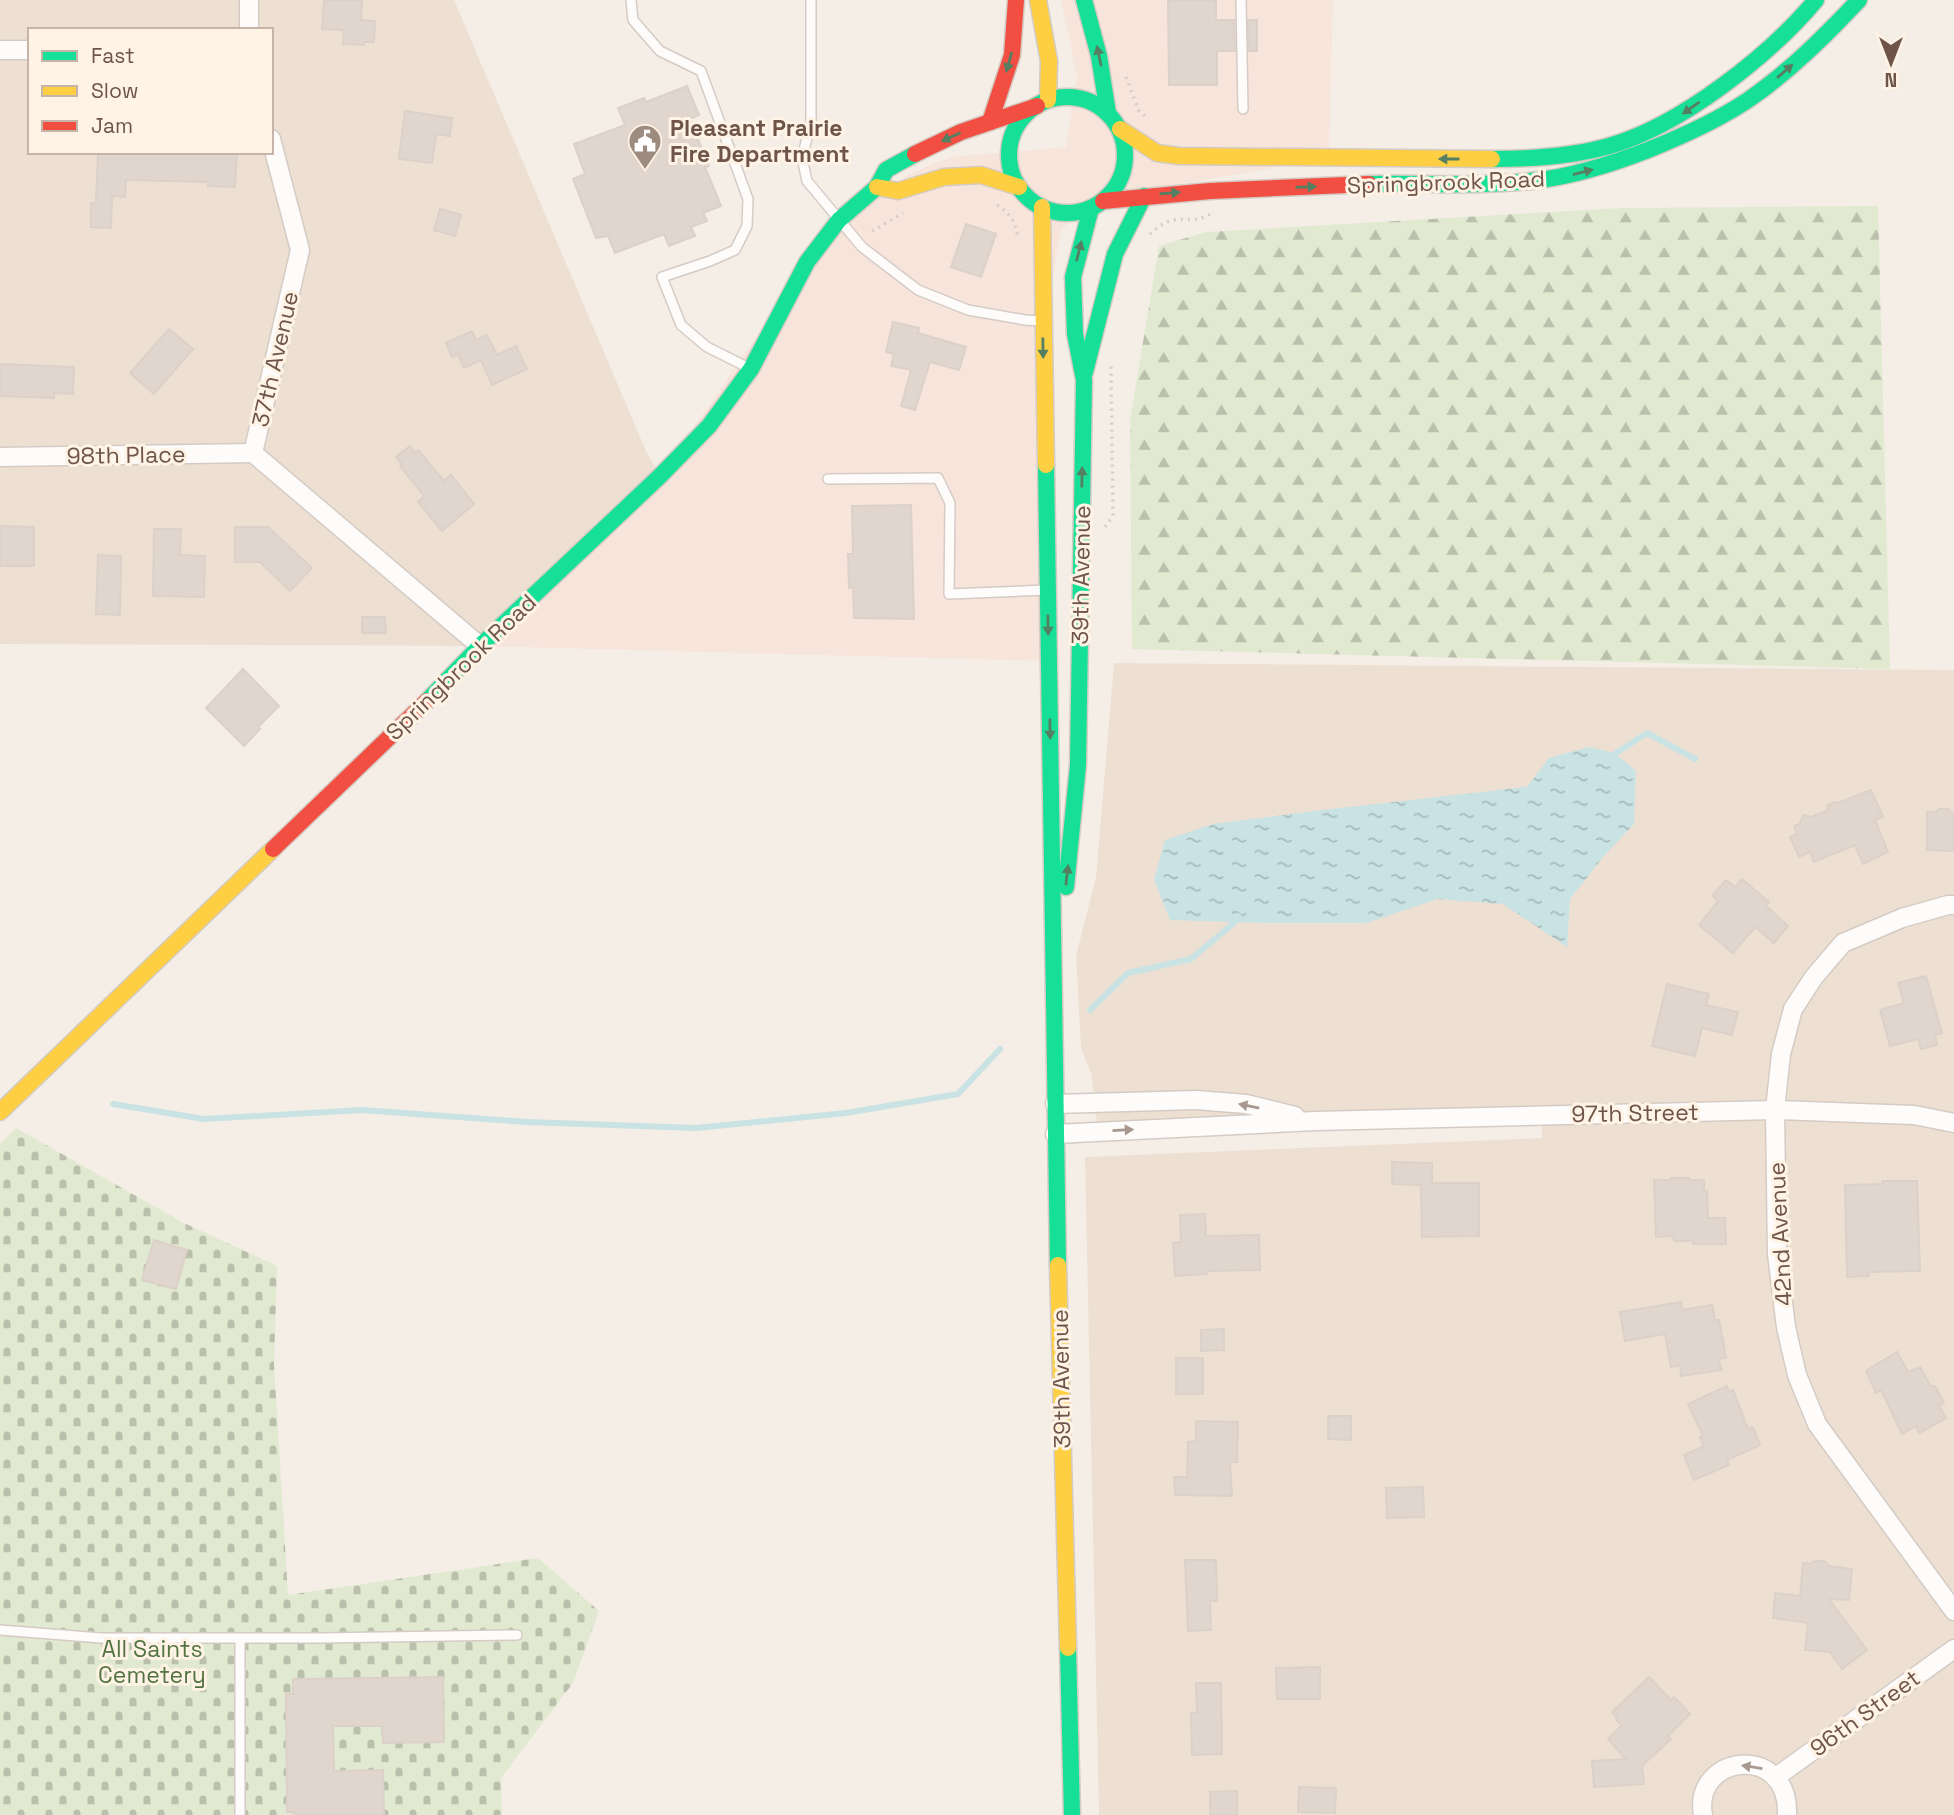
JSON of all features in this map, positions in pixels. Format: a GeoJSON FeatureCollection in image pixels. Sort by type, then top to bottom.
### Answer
{"type":"FeatureCollection","features":[{"type":"Feature","properties":{"kind":"main road"},"geometry":{"type":"LineString","coordinates":[[990,122],[1012,55],[1016,0]]}},
{"type":"Feature","properties":{"kind":"main road"},"geometry":{"type":"LineString","coordinates":[[1038,0],[1049,61],[1043,103]]}},
{"type":"Feature","properties":{"kind":"main road"},"geometry":{"type":"LineString","coordinates":[[1084,0],[1100,56],[1108,113]]}},
{"type":"Feature","properties":{"kind":"main road","name":"Springbrook Road"},"geometry":{"type":"LineString","coordinates":[[1120,129],[1157,153],[1179,156],[1517,159],[1576,154],[1641,135],[1679,116],[1768,51],[1799,22],[1816,0]]}},
{"type":"Feature","properties":{"kind":"main road","name":"Springbrook Road"},"geometry":{"type":"LineString","coordinates":[[1097,204],[1177,192],[1516,182],[1585,172],[1630,157],[1728,113],[1762,91],[1786,71],[1859,0]]}},
{"type":"Feature","properties":{"kind":"main road"},"geometry":{"type":"LineString","coordinates":[[1073,97],[1091,102],[1108,113],[1120,129],[1125,148],[1124,168],[1117,186],[1097,204],[1066,213],[1048,210],[1032,201],[1019,187],[1011,170],[1009,152],[1013,134],[1023,118],[1043,103],[1073,97]]}},
{"type":"Feature","properties":{"kind":"main road","name":"Springbrook Road"},"geometry":{"type":"LineString","coordinates":[[0,1112],[709,426],[751,369],[807,262],[839,220],[877,187],[886,170],[961,132],[1043,103]]}},
{"type":"Feature","properties":{"kind":"main road"},"geometry":{"type":"LineString","coordinates":[[877,187],[898,191],[944,177],[981,175],[1019,187]]}},
{"type":"Feature","properties":{"kind":"main road"},"geometry":{"type":"LineString","coordinates":[[1084,380],[1115,254],[1144,196]]}},
{"type":"Feature","properties":{"kind":"main road","name":"39th Avenue"},"geometry":{"type":"LineString","coordinates":[[1053,942],[1064,903],[1078,765],[1084,380],[1075,334],[1073,278],[1097,204]]}},
{"type":"Feature","properties":{"kind":"main road","name":"39th Avenue"},"geometry":{"type":"LineString","coordinates":[[1042,206],[1055,1133],[1072,1815]]}},
{"type":"Feature","properties":{"kind":"street"},"geometry":{"type":"LineString","coordinates":[[249,0],[249,28]]}},
{"type":"Feature","properties":{"kind":"street"},"geometry":{"type":"LineString","coordinates":[[0,50],[28,50]]}},
{"type":"Feature","properties":{"kind":"street","name":"37th Avenue"},"geometry":{"type":"LineString","coordinates":[[273,147],[300,250],[253,453],[480,646]]}},
{"type":"Feature","properties":{"kind":"street","name":"98th Place"},"geometry":{"type":"LineString","coordinates":[[0,457],[253,453]]}},
{"type":"Feature","properties":{"kind":"street","name":"42nd Avenue"},"geometry":{"type":"LineString","coordinates":[[1954,905],[1902,918],[1843,943],[1814,977],[1793,1009],[1781,1054],[1775,1110],[1777,1254],[1786,1327],[1797,1376],[1817,1424],[1954,1611]]}},
{"type":"Feature","properties":{"kind":"street","name":"97th Street"},"geometry":{"type":"LineString","coordinates":[[1055,1104],[1196,1100],[1246,1104],[1316,1121]]}},
{"type":"Feature","properties":{"kind":"street","name":"97th Street"},"geometry":{"type":"LineString","coordinates":[[1055,1133],[1316,1121],[1775,1110],[1914,1115],[1954,1123]]}},
{"type":"Feature","properties":{"kind":"street","name":"96th Street"},"geometry":{"type":"LineString","coordinates":[[1776,1777],[1954,1649]]}},
{"type":"Feature","properties":{"kind":"street"},"geometry":{"type":"LineString","coordinates":[[1703,1815],[1704,1792],[1711,1780],[1722,1770],[1750,1764],[1776,1777],[1784,1788],[1788,1802],[1787,1815]]}},
{"type":"Feature","properties":{"kind":"lane"},"geometry":{"type":"LineString","coordinates":[[631,0],[633,20],[660,51],[701,71],[748,199],[747,226],[735,250],[662,278],[681,325],[707,347],[751,369]]}},
{"type":"Feature","properties":{"kind":"lane"},"geometry":{"type":"LineString","coordinates":[[810,0],[811,122],[802,158],[807,181],[862,247],[918,290],[968,310],[1043,321]]}},
{"type":"Feature","properties":{"kind":"lane"},"geometry":{"type":"LineString","coordinates":[[1241,0],[1243,109]]}},
{"type":"Feature","properties":{"kind":"lane"},"geometry":{"type":"LineString","coordinates":[[828,479],[938,478],[950,503],[949,594],[1048,590]]}},
{"type":"Feature","properties":{"kind":"lane"},"geometry":{"type":"LineString","coordinates":[[0,1630],[101,1638],[517,1635]]}},
{"type":"Feature","properties":{"kind":"lane"},"geometry":{"type":"LineString","coordinates":[[240,1638],[240,1815]]}},
{"type":"Feature","properties":{"kind":"path"},"geometry":{"type":"LineString","coordinates":[[1125,75],[1139,111],[1150,120]]}},
{"type":"Feature","properties":{"kind":"path"},"geometry":{"type":"LineString","coordinates":[[995,204],[1015,221],[1019,241]]}},
{"type":"Feature","properties":{"kind":"path"},"geometry":{"type":"LineString","coordinates":[[872,232],[905,211]]}},
{"type":"Feature","properties":{"kind":"path"},"geometry":{"type":"LineString","coordinates":[[1148,235],[1170,221],[1204,219]]}},
{"type":"Feature","properties":{"kind":"path"},"geometry":{"type":"LineString","coordinates":[[1111,358],[1113,516]]}},
{"type":"Feature","properties":{"kind":"shaded area"},"geometry":{"type":"Polygon","coordinates":[[[0,0],[454,0],[646,451],[660,476],[480,646],[0,644],[0,0]]]}},
{"type":"Feature","properties":{"kind":"shaded area"},"geometry":{"type":"Polygon","coordinates":[[[1061,0],[1333,0],[1329,158],[1086,201],[1061,231],[1043,335],[1049,661],[480,646],[660,476],[832,228],[911,173],[952,157],[1066,147],[1077,76],[1061,0]]]}},
{"type":"Feature","properties":{"kind":"shaded area"},"geometry":{"type":"Polygon","coordinates":[[[1114,663],[1954,670],[1954,1815],[1099,1815],[1085,1157],[1542,1138],[1542,1116],[1098,1132],[1091,1073],[1081,1048],[1076,956],[1096,877],[1114,663]]]}},
{"type":"Feature","properties":{"kind":"green space"},"geometry":{"type":"Polygon","coordinates":[[[1878,206],[1890,669],[1132,649],[1130,421],[1159,246],[1206,232],[1621,208],[1878,206]]]}},
{"type":"Feature","properties":{"kind":"green space","name":"All Saints Cemetery"},"geometry":{"type":"Polygon","coordinates":[[[16,1128],[184,1223],[277,1266],[274,1364],[288,1595],[538,1558],[599,1611],[573,1683],[501,1778],[502,1815],[0,1815],[0,1144],[16,1128]]]}},
{"type":"Feature","properties":{"kind":"water"},"geometry":{"type":"Polygon","coordinates":[[[1589,747],[1615,753],[1636,771],[1634,824],[1570,899],[1567,947],[1503,904],[1437,899],[1367,923],[1170,920],[1154,880],[1165,840],[1213,824],[1527,787],[1549,758],[1589,747]]]}},
{"type":"Feature","properties":{"kind":"building"},"geometry":{"type":"Polygon","coordinates":[[[324,0],[362,0],[361,20],[375,21],[374,42],[364,42],[364,45],[343,44],[344,30],[322,29],[324,0]]]}},
{"type":"Feature","properties":{"kind":"building"},"geometry":{"type":"Polygon","coordinates":[[[1168,0],[1216,0],[1216,20],[1234,20],[1235,51],[1217,51],[1217,85],[1169,85],[1168,0]]]}},
{"type":"Feature","properties":{"kind":"building"},"geometry":{"type":"Polygon","coordinates":[[[1248,20],[1257,20],[1257,51],[1249,51],[1248,20]]]}},
{"type":"Feature","properties":{"kind":"building","name":"Pleasant Prairie Fire Department"},"geometry":{"type":"Polygon","coordinates":[[[687,86],[699,115],[690,119],[709,166],[705,167],[721,206],[703,213],[707,221],[691,227],[695,236],[669,246],[664,234],[615,253],[608,236],[596,238],[573,179],[585,174],[574,144],[625,125],[618,108],[644,98],[646,102],[687,86]]]}},
{"type":"Feature","properties":{"kind":"building"},"geometry":{"type":"Polygon","coordinates":[[[405,111],[452,118],[450,136],[436,134],[432,163],[399,159],[405,111]]]}},
{"type":"Feature","properties":{"kind":"building"},"geometry":{"type":"Polygon","coordinates":[[[98,154],[237,154],[235,187],[208,186],[208,182],[126,180],[125,197],[112,196],[111,228],[91,227],[91,203],[96,203],[98,154]]]}},
{"type":"Feature","properties":{"kind":"building"},"geometry":{"type":"Polygon","coordinates":[[[440,209],[461,215],[455,236],[434,230],[440,209]]]}},
{"type":"Feature","properties":{"kind":"building"},"geometry":{"type":"Polygon","coordinates":[[[966,224],[996,234],[981,277],[951,267],[966,224]]]}},
{"type":"Feature","properties":{"kind":"building"},"geometry":{"type":"Polygon","coordinates":[[[893,322],[919,328],[918,333],[966,347],[959,370],[930,362],[915,410],[901,406],[911,370],[891,366],[894,354],[886,352],[893,322]]]}},
{"type":"Feature","properties":{"kind":"building"},"geometry":{"type":"Polygon","coordinates":[[[169,329],[193,349],[154,394],[130,373],[169,329]]]}},
{"type":"Feature","properties":{"kind":"building"},"geometry":{"type":"Polygon","coordinates":[[[472,331],[476,340],[487,335],[497,355],[516,346],[527,369],[492,385],[481,360],[464,368],[458,354],[452,357],[446,343],[472,331]]]}},
{"type":"Feature","properties":{"kind":"building"},"geometry":{"type":"Polygon","coordinates":[[[0,364],[74,367],[73,394],[54,393],[54,398],[0,396],[0,364]]]}},
{"type":"Feature","properties":{"kind":"building"},"geometry":{"type":"Polygon","coordinates":[[[410,446],[415,453],[418,450],[444,481],[451,475],[474,504],[442,531],[418,502],[424,496],[396,457],[410,446]]]}},
{"type":"Feature","properties":{"kind":"building"},"geometry":{"type":"Polygon","coordinates":[[[911,505],[914,619],[854,618],[853,587],[849,588],[848,554],[853,554],[852,506],[911,505]]]}},
{"type":"Feature","properties":{"kind":"building"},"geometry":{"type":"Polygon","coordinates":[[[0,526],[34,527],[34,566],[0,566],[0,526]]]}},
{"type":"Feature","properties":{"kind":"building"},"geometry":{"type":"Polygon","coordinates":[[[235,527],[268,527],[312,568],[290,591],[260,562],[235,562],[235,527]]]}},
{"type":"Feature","properties":{"kind":"building"},"geometry":{"type":"Polygon","coordinates":[[[154,529],[181,529],[180,555],[205,556],[204,597],[153,596],[154,529]]]}},
{"type":"Feature","properties":{"kind":"building"},"geometry":{"type":"Polygon","coordinates":[[[98,555],[121,556],[120,615],[96,614],[98,555]]]}},
{"type":"Feature","properties":{"kind":"building"},"geometry":{"type":"Polygon","coordinates":[[[362,617],[385,617],[386,633],[362,633],[362,617]]]}},
{"type":"Feature","properties":{"kind":"building"},"geometry":{"type":"Polygon","coordinates":[[[243,669],[279,706],[244,746],[206,708],[243,669]]]}},
{"type":"Feature","properties":{"kind":"building"},"geometry":{"type":"Polygon","coordinates":[[[1871,790],[1883,817],[1875,820],[1888,852],[1863,864],[1855,845],[1814,862],[1810,852],[1799,857],[1790,837],[1797,834],[1794,826],[1800,824],[1803,815],[1811,817],[1827,811],[1828,805],[1871,790]]]}},
{"type":"Feature","properties":{"kind":"building"},"geometry":{"type":"Polygon","coordinates":[[[1939,809],[1948,809],[1954,814],[1952,851],[1927,850],[1927,812],[1936,812],[1939,809]]]}},
{"type":"Feature","properties":{"kind":"building"},"geometry":{"type":"Polygon","coordinates":[[[1742,879],[1769,902],[1766,906],[1788,926],[1774,943],[1755,927],[1733,953],[1699,925],[1718,901],[1712,896],[1726,880],[1735,887],[1742,879]]]}},
{"type":"Feature","properties":{"kind":"building"},"geometry":{"type":"Polygon","coordinates":[[[1926,976],[1942,1033],[1935,1035],[1937,1045],[1921,1049],[1918,1039],[1890,1046],[1880,1010],[1904,1003],[1898,983],[1926,976]]]}},
{"type":"Feature","properties":{"kind":"building"},"geometry":{"type":"Polygon","coordinates":[[[1667,984],[1709,994],[1706,1005],[1738,1012],[1732,1035],[1702,1028],[1695,1056],[1652,1046],[1667,984]]]}},
{"type":"Feature","properties":{"kind":"building"},"geometry":{"type":"Polygon","coordinates":[[[1392,1162],[1432,1163],[1432,1183],[1479,1183],[1479,1236],[1422,1237],[1421,1185],[1392,1184],[1392,1162]]]}},
{"type":"Feature","properties":{"kind":"building"},"geometry":{"type":"Polygon","coordinates":[[[1654,1180],[1704,1180],[1708,1218],[1725,1218],[1726,1244],[1693,1244],[1693,1241],[1674,1241],[1673,1236],[1656,1237],[1654,1180]]]}},
{"type":"Feature","properties":{"kind":"building"},"geometry":{"type":"Polygon","coordinates":[[[1882,1181],[1917,1181],[1920,1271],[1868,1272],[1869,1276],[1847,1277],[1845,1185],[1883,1184],[1882,1181]]]}},
{"type":"Feature","properties":{"kind":"building"},"geometry":{"type":"Polygon","coordinates":[[[1205,1214],[1206,1236],[1259,1235],[1260,1270],[1207,1271],[1207,1274],[1175,1276],[1173,1243],[1181,1242],[1180,1215],[1205,1214]]]}},
{"type":"Feature","properties":{"kind":"building"},"geometry":{"type":"Polygon","coordinates":[[[154,1240],[187,1250],[176,1289],[142,1280],[154,1240]]]}},
{"type":"Feature","properties":{"kind":"building"},"geometry":{"type":"Polygon","coordinates":[[[1681,1302],[1682,1310],[1712,1305],[1715,1320],[1719,1320],[1726,1358],[1718,1359],[1722,1370],[1681,1376],[1680,1365],[1671,1367],[1665,1334],[1625,1341],[1620,1312],[1681,1302]]]}},
{"type":"Feature","properties":{"kind":"building"},"geometry":{"type":"Polygon","coordinates":[[[1224,1329],[1224,1350],[1201,1351],[1201,1330],[1224,1329]]]}},
{"type":"Feature","properties":{"kind":"building"},"geometry":{"type":"Polygon","coordinates":[[[1897,1352],[1908,1372],[1920,1367],[1944,1403],[1939,1405],[1946,1418],[1919,1433],[1916,1426],[1902,1434],[1881,1390],[1876,1393],[1866,1371],[1897,1352]]]}},
{"type":"Feature","properties":{"kind":"building"},"geometry":{"type":"Polygon","coordinates":[[[1176,1358],[1203,1358],[1203,1394],[1176,1394],[1176,1358]]]}},
{"type":"Feature","properties":{"kind":"building"},"geometry":{"type":"Polygon","coordinates":[[[1727,1386],[1729,1392],[1733,1390],[1748,1429],[1753,1427],[1760,1445],[1727,1460],[1729,1465],[1694,1480],[1684,1455],[1704,1446],[1700,1437],[1703,1436],[1688,1404],[1727,1386]]]}},
{"type":"Feature","properties":{"kind":"building"},"geometry":{"type":"Polygon","coordinates":[[[1328,1416],[1351,1416],[1351,1440],[1328,1439],[1328,1416]]]}},
{"type":"Feature","properties":{"kind":"building"},"geometry":{"type":"Polygon","coordinates":[[[1196,1421],[1238,1422],[1237,1462],[1230,1462],[1232,1496],[1175,1495],[1174,1477],[1187,1477],[1188,1442],[1196,1441],[1196,1421]]]}},
{"type":"Feature","properties":{"kind":"building"},"geometry":{"type":"Polygon","coordinates":[[[1423,1487],[1424,1517],[1387,1518],[1386,1488],[1423,1487]]]}},
{"type":"Feature","properties":{"kind":"building"},"geometry":{"type":"Polygon","coordinates":[[[1185,1560],[1216,1560],[1217,1601],[1210,1601],[1211,1630],[1188,1631],[1185,1560]]]}},
{"type":"Feature","properties":{"kind":"building"},"geometry":{"type":"Polygon","coordinates":[[[1815,1561],[1852,1569],[1849,1600],[1829,1599],[1867,1650],[1842,1669],[1830,1652],[1805,1650],[1808,1623],[1773,1618],[1775,1593],[1800,1596],[1803,1563],[1810,1564],[1815,1561]]]}},
{"type":"Feature","properties":{"kind":"building"},"geometry":{"type":"Polygon","coordinates":[[[1320,1667],[1320,1699],[1277,1699],[1276,1668],[1320,1667]]]}},
{"type":"Feature","properties":{"kind":"building"},"geometry":{"type":"Polygon","coordinates":[[[443,1677],[444,1742],[383,1743],[382,1726],[333,1726],[334,1771],[383,1770],[384,1815],[294,1815],[294,1812],[287,1812],[286,1694],[293,1694],[293,1679],[443,1677]]]}},
{"type":"Feature","properties":{"kind":"building"},"geometry":{"type":"Polygon","coordinates":[[[1649,1677],[1671,1700],[1674,1697],[1690,1714],[1668,1736],[1671,1739],[1642,1766],[1644,1784],[1594,1787],[1592,1761],[1626,1759],[1608,1739],[1622,1725],[1612,1712],[1649,1677]]]}},
{"type":"Feature","properties":{"kind":"building"},"geometry":{"type":"Polygon","coordinates":[[[1196,1683],[1221,1683],[1222,1754],[1192,1755],[1191,1713],[1197,1713],[1196,1683]]]}},
{"type":"Feature","properties":{"kind":"building"},"geometry":{"type":"Polygon","coordinates":[[[1299,1787],[1336,1788],[1335,1813],[1298,1812],[1299,1787]]]}},
{"type":"Feature","properties":{"kind":"building"},"geometry":{"type":"Polygon","coordinates":[[[1237,1791],[1237,1815],[1210,1815],[1210,1792],[1237,1791]]]}},
{"type":"Feature","properties":{"kind":"waterway"},"geometry":{"type":"LineString","coordinates":[[1610,757],[1647,733],[1695,759]]}},
{"type":"Feature","properties":{"kind":"waterway"},"geometry":{"type":"LineString","coordinates":[[1090,1010],[1128,973],[1191,959],[1235,922],[1238,916]]}},
{"type":"Feature","properties":{"kind":"waterway"},"geometry":{"type":"LineString","coordinates":[[113,1104],[204,1119],[362,1110],[527,1122],[696,1128],[846,1113],[958,1094],[1000,1049]]}},
{"type":"Feature","properties":{"kind":"traffic: fast"},"geometry":{"type":"LineString","coordinates":[[1084,0],[1099,56],[1108,113]]}},
{"type":"Feature","properties":{"kind":"traffic: fast"},"geometry":{"type":"LineString","coordinates":[[1492,159],[1551,157],[1595,150],[1665,123],[1749,66],[1797,22],[1816,0]]}},
{"type":"Feature","properties":{"kind":"traffic: fast"},"geometry":{"type":"LineString","coordinates":[[1369,184],[1476,184],[1540,180],[1581,172],[1635,155],[1700,128],[1748,100],[1806,53],[1859,0]]}},
{"type":"Feature","properties":{"kind":"traffic: fast"},"geometry":{"type":"LineString","coordinates":[[1067,97],[1089,102],[1108,114],[1120,133],[1125,155],[1120,177],[1108,196],[1089,208],[1067,213],[1045,208],[1026,196],[1014,177],[1009,155],[1014,133],[1026,114],[1045,102],[1067,97]]}},
{"type":"Feature","properties":{"kind":"traffic: fast"},"geometry":{"type":"LineString","coordinates":[[427,701],[480,646],[660,476],[709,426],[751,369],[807,262],[839,220],[877,187],[886,170],[915,154]]}},
{"type":"Feature","properties":{"kind":"traffic: fast"},"geometry":{"type":"LineString","coordinates":[[1085,372],[1115,254],[1144,196]]}},
{"type":"Feature","properties":{"kind":"traffic: fast"},"geometry":{"type":"LineString","coordinates":[[1066,887],[1078,765],[1084,380],[1075,334],[1073,277],[1091,208]]}},
{"type":"Feature","properties":{"kind":"traffic: fast"},"geometry":{"type":"LineString","coordinates":[[1046,465],[1058,1265]]}},
{"type":"Feature","properties":{"kind":"traffic: fast"},"geometry":{"type":"LineString","coordinates":[[1068,1648],[1072,1815]]}},
{"type":"Feature","properties":{"kind":"traffic: slow"},"geometry":{"type":"LineString","coordinates":[[1038,0],[1049,61],[1048,100]]}},
{"type":"Feature","properties":{"kind":"traffic: slow"},"geometry":{"type":"LineString","coordinates":[[1120,129],[1157,153],[1179,156],[1492,159]]}},
{"type":"Feature","properties":{"kind":"traffic: slow"},"geometry":{"type":"LineString","coordinates":[[877,187],[898,191],[944,177],[981,175],[1019,187]]}},
{"type":"Feature","properties":{"kind":"traffic: slow"},"geometry":{"type":"LineString","coordinates":[[1042,207],[1046,465]]}},
{"type":"Feature","properties":{"kind":"traffic: slow"},"geometry":{"type":"LineString","coordinates":[[0,1112],[273,849]]}},
{"type":"Feature","properties":{"kind":"traffic: slow"},"geometry":{"type":"LineString","coordinates":[[1058,1265],[1068,1648]]}},
{"type":"Feature","properties":{"kind":"traffic: jam"},"geometry":{"type":"LineString","coordinates":[[990,122],[1012,55],[1016,0]]}},
{"type":"Feature","properties":{"kind":"traffic: jam"},"geometry":{"type":"LineString","coordinates":[[915,154],[961,132],[1037,106]]}},
{"type":"Feature","properties":{"kind":"traffic: jam"},"geometry":{"type":"LineString","coordinates":[[1103,201],[1210,191],[1369,184]]}},
{"type":"Feature","properties":{"kind":"traffic: jam"},"geometry":{"type":"LineString","coordinates":[[273,849],[427,701]]}},
{"type":"Feature","properties":{"kind":"place","name":"Pleasant Prairie Fire Department"},"geometry":{"type":"Point","coordinates":[645,171]}}]}
